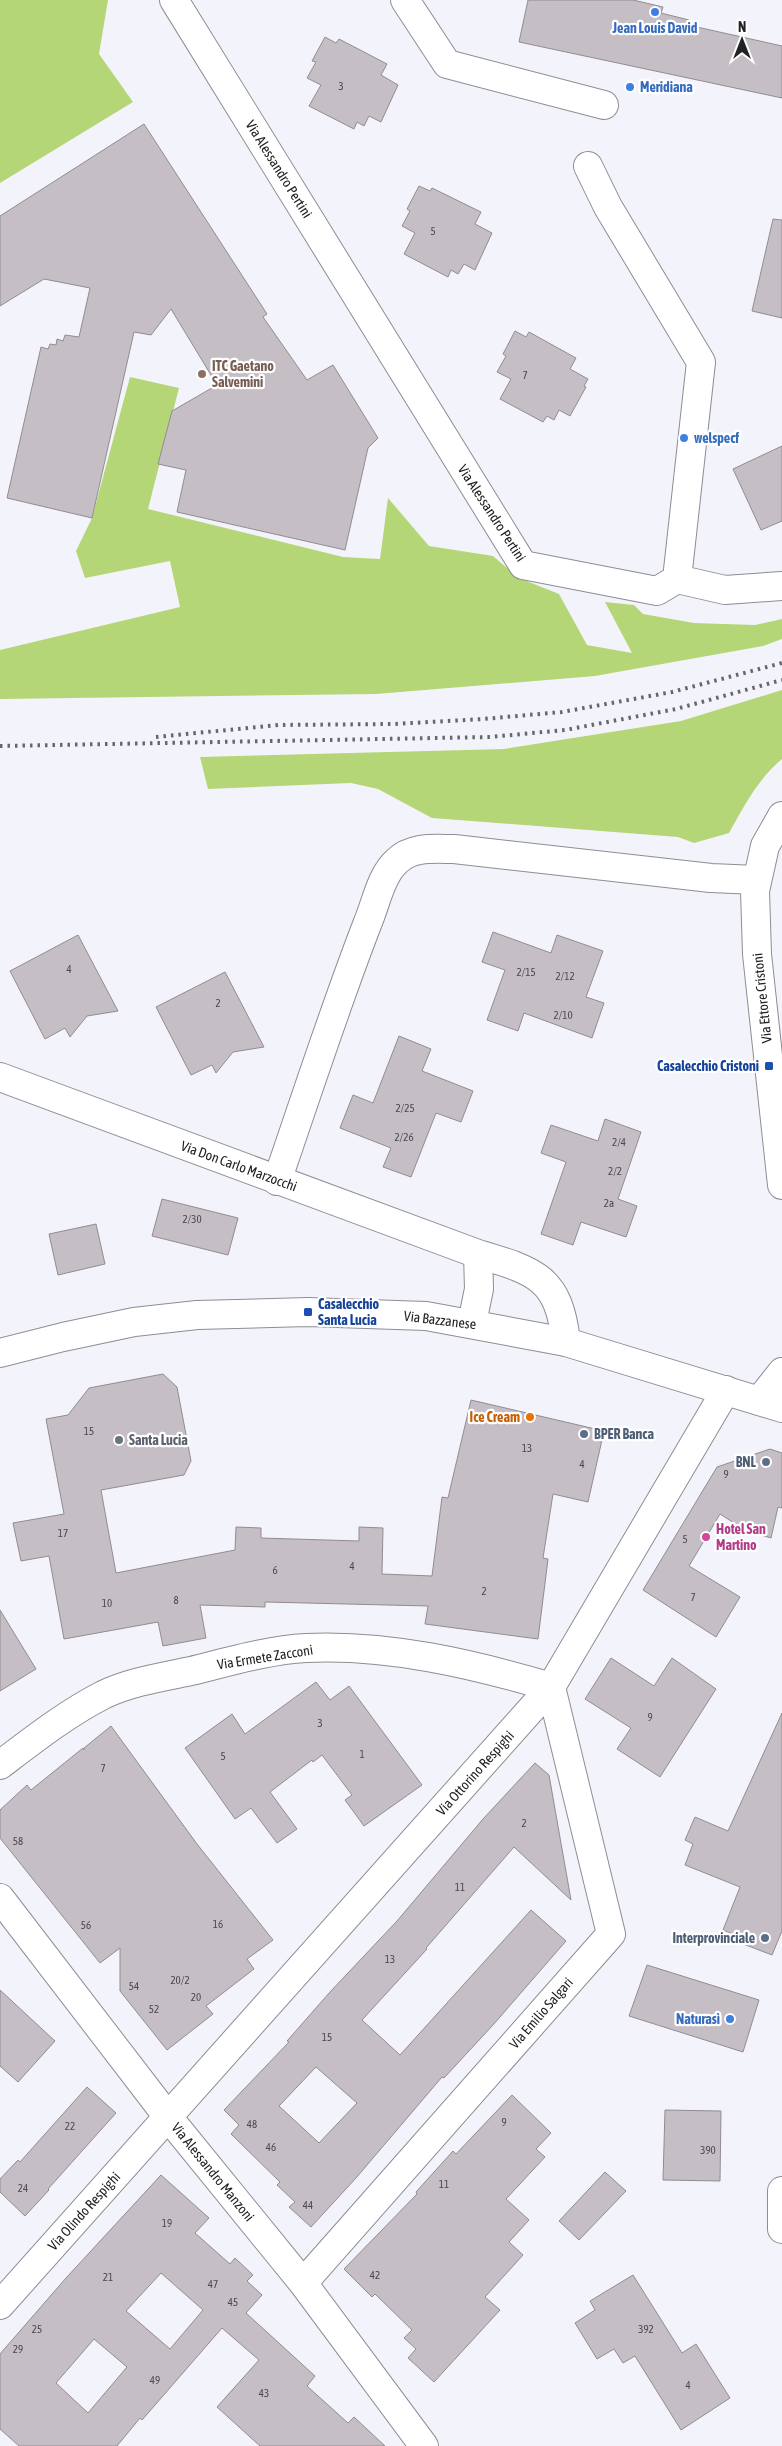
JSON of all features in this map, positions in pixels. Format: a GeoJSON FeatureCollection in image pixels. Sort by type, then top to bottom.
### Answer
{"type":"FeatureCollection","features":[{"type":"Feature","properties":{"kind":"street","name":"Via Alessandro Pertini"},"geometry":{"type":"LineString","coordinates":[[174,0],[523,565],[657,591],[677,579]]}},
{"type":"Feature","properties":{"kind":"street"},"geometry":{"type":"LineString","coordinates":[[406,0],[447,64],[604,105]]}},
{"type":"Feature","properties":{"kind":"street"},"geometry":{"type":"LineString","coordinates":[[588,166],[608,207],[701,362],[677,579],[725,590],[782,586]]}},
{"type":"Feature","properties":{"kind":"street","name":"Via Ettore Cristoni"},"geometry":{"type":"LineString","coordinates":[[782,816],[765,846],[756,880],[757,954],[782,1186]]}},
{"type":"Feature","properties":{"kind":"street"},"geometry":{"type":"LineString","coordinates":[[277,1181],[359,946],[386,877],[395,862],[407,852],[430,849],[454,849],[711,878],[756,880]]}},
{"type":"Feature","properties":{"kind":"street","name":"Via Don Carlo Marzocchi"},"geometry":{"type":"LineString","coordinates":[[0,1077],[277,1181],[478,1254],[521,1267],[537,1275],[545,1282],[556,1299],[564,1321],[566,1342]]}},
{"type":"Feature","properties":{"kind":"street"},"geometry":{"type":"LineString","coordinates":[[472,1323],[479,1289],[478,1254]]}},
{"type":"Feature","properties":{"kind":"street","name":"Via Bazzanese"},"geometry":{"type":"LineString","coordinates":[[0,1353],[63,1336],[134,1322],[198,1315],[355,1312],[426,1316],[472,1323],[566,1342],[770,1405]]}},
{"type":"Feature","properties":{"kind":"street"},"geometry":{"type":"LineString","coordinates":[[770,1405],[782,1372]]}},
{"type":"Feature","properties":{"kind":"street","name":"Via Ottorino Respighi"},"geometry":{"type":"LineString","coordinates":[[168,2118],[552,1687],[726,1390]]}},
{"type":"Feature","properties":{"kind":"street","name":"Via Ermete Zacconi"},"geometry":{"type":"LineString","coordinates":[[0,1765],[65,1718],[104,1695],[124,1687],[233,1660],[304,1648],[349,1648],[402,1654],[508,1674],[552,1687]]}},
{"type":"Feature","properties":{"kind":"street","name":"Via Emilio Salgari"},"geometry":{"type":"LineString","coordinates":[[303,2283],[611,1934],[552,1687]]}},
{"type":"Feature","properties":{"kind":"street","name":"Via Alessandro Manzoni"},"geometry":{"type":"LineString","coordinates":[[0,1898],[168,2118],[303,2283],[424,2446]]}},
{"type":"Feature","properties":{"kind":"street","name":"Via Olindo Respighi"},"geometry":{"type":"LineString","coordinates":[[0,2305],[168,2118]]}},
{"type":"Feature","properties":{"kind":"street"},"geometry":{"type":"LineString","coordinates":[[782,2190],[782,2229]]}},
{"type":"Feature","properties":{"kind":"green space"},"geometry":{"type":"Polygon","coordinates":[[[0,0],[108,0],[99,54],[133,102],[0,183],[0,0]]]}},
{"type":"Feature","properties":{"kind":"green space"},"geometry":{"type":"Polygon","coordinates":[[[130,377],[179,388],[148,509],[343,557],[380,559],[388,498],[429,546],[493,556],[519,578],[559,594],[587,645],[632,653],[605,602],[634,605],[643,614],[694,623],[755,625],[782,619],[782,639],[763,646],[595,676],[376,694],[0,699],[0,650],[180,607],[170,561],[85,578],[76,551],[92,518],[130,377]]]}},
{"type":"Feature","properties":{"kind":"green space"},"geometry":{"type":"Polygon","coordinates":[[[782,690],[782,759],[759,784],[729,833],[694,843],[678,837],[432,818],[378,789],[351,783],[208,789],[200,757],[504,749],[681,721],[782,690]]]}},
{"type":"Feature","properties":{"kind":"building"},"geometry":{"type":"Polygon","coordinates":[[[528,0],[633,0],[663,7],[661,13],[689,20],[688,25],[782,46],[782,98],[519,42],[528,0]]]}},
{"type":"Feature","properties":{"kind":"building"},"geometry":{"type":"Polygon","coordinates":[[[325,37],[336,43],[339,39],[387,64],[381,75],[398,85],[381,122],[369,116],[364,126],[357,122],[354,129],[309,106],[321,85],[307,78],[316,62],[312,61],[325,37]]]}},
{"type":"Feature","properties":{"kind":"building"},"geometry":{"type":"Polygon","coordinates":[[[144,124],[267,314],[263,317],[307,380],[333,365],[378,438],[368,448],[345,550],[177,512],[186,470],[158,464],[172,411],[217,385],[171,309],[151,335],[134,332],[92,518],[7,498],[41,347],[48,349],[50,344],[56,345],[57,339],[63,341],[65,335],[79,337],[90,288],[44,279],[0,306],[0,216],[144,124]]]}},
{"type":"Feature","properties":{"kind":"building"},"geometry":{"type":"Polygon","coordinates":[[[419,186],[430,191],[432,188],[481,212],[475,224],[492,233],[475,270],[464,264],[458,274],[451,270],[448,277],[404,254],[415,233],[402,226],[410,211],[407,209],[419,186]]]}},
{"type":"Feature","properties":{"kind":"building"},"geometry":{"type":"Polygon","coordinates":[[[773,219],[782,220],[782,318],[752,311],[773,219]]]}},
{"type":"Feature","properties":{"kind":"building"},"geometry":{"type":"Polygon","coordinates":[[[515,331],[526,337],[529,332],[576,358],[570,369],[588,379],[584,386],[586,387],[570,416],[559,410],[554,420],[547,416],[543,422],[500,399],[511,379],[497,372],[506,356],[503,354],[515,331]]]}},
{"type":"Feature","properties":{"kind":"building"},"geometry":{"type":"Polygon","coordinates":[[[782,446],[782,521],[761,530],[733,469],[782,446]]]}},
{"type":"Feature","properties":{"kind":"building"},"geometry":{"type":"Polygon","coordinates":[[[493,932],[551,953],[557,935],[603,951],[586,997],[604,1003],[592,1038],[524,1013],[518,1031],[487,1020],[505,970],[482,962],[493,932]]]}},
{"type":"Feature","properties":{"kind":"building"},"geometry":{"type":"Polygon","coordinates":[[[78,935],[118,1011],[87,1016],[70,1037],[65,1028],[45,1039],[10,971],[78,935]]]}},
{"type":"Feature","properties":{"kind":"building"},"geometry":{"type":"Polygon","coordinates":[[[225,972],[264,1047],[233,1052],[216,1073],[212,1065],[191,1075],[156,1007],[225,972]]]}},
{"type":"Feature","properties":{"kind":"building"},"geometry":{"type":"Polygon","coordinates":[[[399,1036],[431,1049],[422,1071],[473,1091],[461,1122],[436,1113],[411,1177],[383,1167],[391,1148],[340,1128],[353,1095],[373,1103],[399,1036]]]}},
{"type":"Feature","properties":{"kind":"building"},"geometry":{"type":"Polygon","coordinates":[[[605,1119],[641,1132],[618,1199],[637,1206],[626,1237],[581,1222],[573,1245],[541,1234],[566,1162],[541,1153],[551,1125],[598,1141],[605,1119]]]}},
{"type":"Feature","properties":{"kind":"building"},"geometry":{"type":"Polygon","coordinates":[[[162,1199],[238,1218],[228,1255],[152,1236],[162,1199]]]}},
{"type":"Feature","properties":{"kind":"building"},"geometry":{"type":"Polygon","coordinates":[[[96,1224],[105,1264],[58,1275],[49,1234],[96,1224]]]}},
{"type":"Feature","properties":{"kind":"building"},"geometry":{"type":"Polygon","coordinates":[[[163,1374],[177,1387],[191,1461],[184,1475],[101,1490],[116,1573],[235,1550],[236,1527],[261,1528],[261,1538],[359,1541],[359,1527],[383,1528],[382,1574],[432,1576],[442,1497],[448,1498],[471,1400],[604,1431],[588,1502],[553,1494],[543,1558],[548,1559],[538,1639],[425,1624],[428,1606],[265,1602],[265,1607],[200,1605],[206,1638],[163,1646],[158,1622],[64,1639],[49,1556],[21,1561],[13,1523],[64,1514],[46,1419],[68,1415],[89,1388],[163,1374]]]}},
{"type":"Feature","properties":{"kind":"building"},"geometry":{"type":"Polygon","coordinates":[[[770,1449],[782,1453],[782,1508],[778,1507],[771,1538],[745,1530],[720,1514],[689,1566],[740,1597],[716,1637],[643,1590],[717,1467],[770,1449]]]}},
{"type":"Feature","properties":{"kind":"building"},"geometry":{"type":"Polygon","coordinates":[[[0,1610],[36,1669],[0,1691],[0,1610]]]}},
{"type":"Feature","properties":{"kind":"building"},"geometry":{"type":"Polygon","coordinates":[[[611,1658],[654,1686],[672,1658],[716,1689],[660,1777],[617,1749],[631,1728],[585,1699],[611,1658]]]}},
{"type":"Feature","properties":{"kind":"building"},"geometry":{"type":"Polygon","coordinates":[[[316,1682],[330,1700],[349,1686],[422,1785],[364,1826],[345,1800],[352,1795],[322,1755],[313,1762],[312,1760],[270,1792],[297,1829],[277,1843],[251,1808],[235,1819],[185,1748],[232,1714],[245,1734],[316,1682]]]}},
{"type":"Feature","properties":{"kind":"building"},"geometry":{"type":"Polygon","coordinates":[[[782,1713],[782,1931],[772,1955],[738,1942],[740,1937],[723,1930],[740,1887],[685,1865],[693,1844],[685,1840],[695,1817],[728,1831],[782,1713]]]}},
{"type":"Feature","properties":{"kind":"building"},"geometry":{"type":"Polygon","coordinates":[[[111,1726],[197,1844],[273,1940],[247,1959],[254,1969],[206,2006],[213,2014],[167,2050],[120,1991],[120,1948],[100,1963],[0,1838],[0,1810],[27,1785],[31,1790],[83,1748],[84,1750],[111,1726]]]}},
{"type":"Feature","properties":{"kind":"building"},"geometry":{"type":"Polygon","coordinates":[[[535,1763],[549,1775],[571,1900],[514,1847],[427,1949],[362,2020],[400,2055],[531,1910],[566,1941],[493,2025],[444,2078],[442,2077],[356,2178],[311,2227],[289,2207],[295,2202],[277,2185],[280,2182],[231,2134],[239,2125],[224,2110],[289,2042],[287,2041],[330,1992],[397,1921],[483,1819],[535,1763]],[[316,2067],[279,2106],[319,2143],[357,2103],[316,2067]]]}},
{"type":"Feature","properties":{"kind":"building"},"geometry":{"type":"Polygon","coordinates":[[[647,1965],[759,2000],[743,2052],[629,2016],[647,1965]]]}},
{"type":"Feature","properties":{"kind":"building"},"geometry":{"type":"Polygon","coordinates":[[[0,1990],[55,2041],[18,2082],[0,2066],[0,1990]]]}},
{"type":"Feature","properties":{"kind":"building"},"geometry":{"type":"Polygon","coordinates":[[[87,2087],[116,2113],[25,2216],[0,2192],[0,2179],[18,2160],[20,2162],[87,2087]]]}},
{"type":"Feature","properties":{"kind":"building"},"geometry":{"type":"Polygon","coordinates":[[[512,2095],[551,2133],[536,2149],[545,2157],[506,2199],[529,2220],[509,2242],[523,2255],[485,2297],[500,2310],[434,2382],[408,2358],[416,2349],[404,2338],[412,2330],[375,2294],[372,2297],[344,2269],[417,2194],[416,2192],[453,2151],[456,2154],[512,2095]]]}},
{"type":"Feature","properties":{"kind":"building"},"geometry":{"type":"Polygon","coordinates":[[[665,2110],[721,2111],[720,2181],[663,2180],[665,2110]]]}},
{"type":"Feature","properties":{"kind":"building"},"geometry":{"type":"Polygon","coordinates":[[[605,2172],[626,2191],[579,2240],[559,2221],[605,2172]]]}},
{"type":"Feature","properties":{"kind":"building"},"geometry":{"type":"Polygon","coordinates":[[[161,2175],[209,2218],[195,2233],[230,2264],[235,2258],[253,2275],[247,2281],[262,2295],[246,2313],[315,2376],[307,2386],[348,2423],[354,2417],[385,2446],[260,2446],[217,2407],[259,2360],[222,2328],[117,2446],[19,2446],[0,2429],[0,2354],[66,2278],[161,2175]],[[161,2273],[126,2311],[170,2349],[203,2310],[161,2273]],[[94,2339],[56,2383],[88,2413],[127,2367],[94,2339]]]}},
{"type":"Feature","properties":{"kind":"building"},"geometry":{"type":"Polygon","coordinates":[[[633,2275],[682,2353],[696,2344],[730,2398],[681,2430],[635,2356],[623,2363],[614,2349],[597,2359],[575,2323],[595,2310],[590,2301],[633,2275]]]}},
{"type":"Feature","properties":{"kind":"railway"},"geometry":{"type":"LineString","coordinates":[[156,737],[278,725],[394,724],[562,712],[672,692],[782,663]]}},
{"type":"Feature","properties":{"kind":"railway"},"geometry":{"type":"LineString","coordinates":[[0,746],[490,737],[565,730],[676,709],[782,680]]}},
{"type":"Feature","properties":{"kind":"place","name":"Jean Louis David"},"geometry":{"type":"Point","coordinates":[655,12]}},
{"type":"Feature","properties":{"kind":"place","name":"Meridiana"},"geometry":{"type":"Point","coordinates":[630,87]}},
{"type":"Feature","properties":{"kind":"place","name":"ITC Gaetano Salvemini"},"geometry":{"type":"Point","coordinates":[202,374]}},
{"type":"Feature","properties":{"kind":"place","name":"welspecf"},"geometry":{"type":"Point","coordinates":[684,438]}},
{"type":"Feature","properties":{"kind":"place","name":"Casalecchio Cristoni"},"geometry":{"type":"Point","coordinates":[769,1066]}},
{"type":"Feature","properties":{"kind":"place","name":"Casalecchio Santa Lucia"},"geometry":{"type":"Point","coordinates":[308,1312]}},
{"type":"Feature","properties":{"kind":"place","name":"Ice Cream"},"geometry":{"type":"Point","coordinates":[530,1417]}},
{"type":"Feature","properties":{"kind":"place","name":"BPER Banca"},"geometry":{"type":"Point","coordinates":[584,1434]}},
{"type":"Feature","properties":{"kind":"place","name":"Santa Lucia"},"geometry":{"type":"Point","coordinates":[119,1440]}},
{"type":"Feature","properties":{"kind":"place","name":"BNL"},"geometry":{"type":"Point","coordinates":[766,1462]}},
{"type":"Feature","properties":{"kind":"place","name":"Hotel San Martino"},"geometry":{"type":"Point","coordinates":[706,1537]}},
{"type":"Feature","properties":{"kind":"place","name":"Interprovinciale"},"geometry":{"type":"Point","coordinates":[765,1938]}},
{"type":"Feature","properties":{"kind":"place","name":"Naturasì"},"geometry":{"type":"Point","coordinates":[730,2019]}}]}
